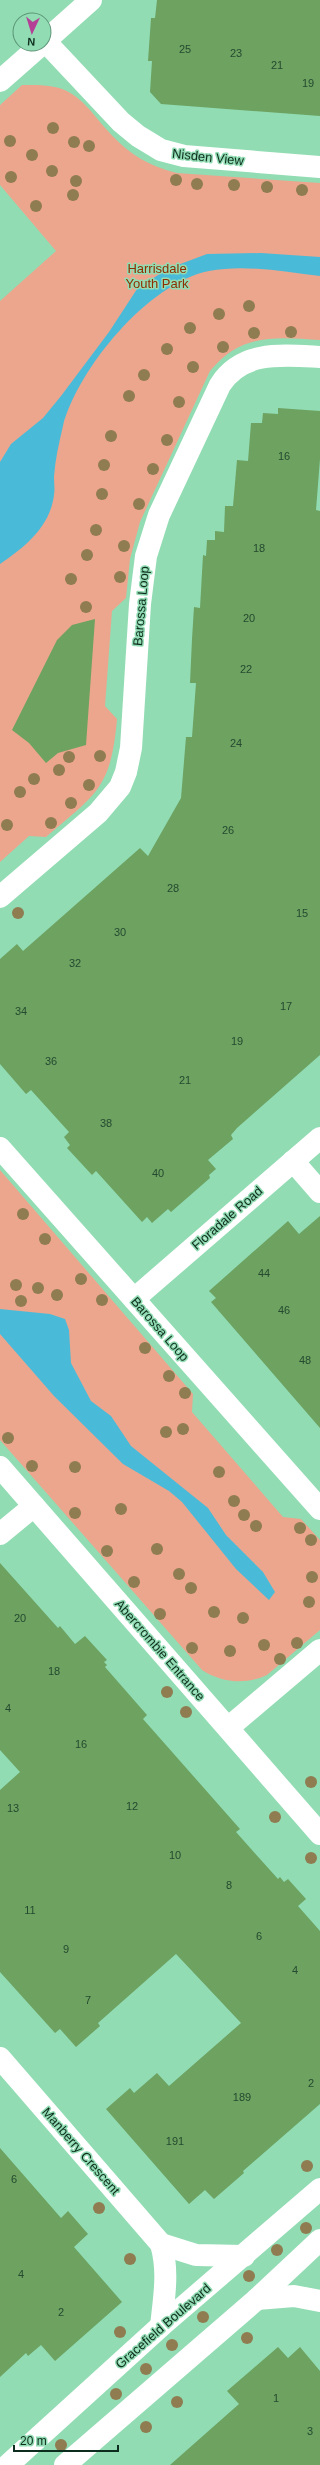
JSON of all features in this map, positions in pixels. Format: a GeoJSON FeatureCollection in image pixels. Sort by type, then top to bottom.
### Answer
{"type":"FeatureCollection","features":[{"type":"Feature","properties":{"kind":"street"},"geometry":{"type":"LineString","coordinates":[[52,35],[91,0]]}},
{"type":"Feature","properties":{"kind":"street","name":"Nisden View"},"geometry":{"type":"LineString","coordinates":[[52,50],[121,122],[138,136],[160,150],[184,156],[320,167]]}},
{"type":"Feature","properties":{"kind":"street"},"geometry":{"type":"LineString","coordinates":[[0,81],[33,52]]}},
{"type":"Feature","properties":{"kind":"street","name":"Barossa Loop"},"geometry":{"type":"LineString","coordinates":[[0,897],[98,813],[120,787],[126,772],[131,748],[140,604],[146,556],[159,515],[220,385],[234,368],[254,359],[276,354],[320,357]]}},
{"type":"Feature","properties":{"kind":"street","name":"Floradale Road"},"geometry":{"type":"LineString","coordinates":[[134,1299],[320,1138]]}},
{"type":"Feature","properties":{"kind":"street","name":"Barossa Loop"},"geometry":{"type":"LineString","coordinates":[[0,1148],[320,1510]]}},
{"type":"Feature","properties":{"kind":"street"},"geometry":{"type":"LineString","coordinates":[[293,1161],[320,1192]]}},
{"type":"Feature","properties":{"kind":"street","name":"Abercrombie Entrance"},"geometry":{"type":"LineString","coordinates":[[0,1467],[320,1834]]}},
{"type":"Feature","properties":{"kind":"street"},"geometry":{"type":"LineString","coordinates":[[0,1534],[34,1506]]}},
{"type":"Feature","properties":{"kind":"street"},"geometry":{"type":"LineString","coordinates":[[228,1728],[320,1650]]}},
{"type":"Feature","properties":{"kind":"street","name":"Manberry Crescent"},"geometry":{"type":"LineString","coordinates":[[0,2058],[161,2244],[166,2269],[161,2326]]}},
{"type":"Feature","properties":{"kind":"street","name":"Gracefield Boulevard"},"geometry":{"type":"LineString","coordinates":[[8,2465],[161,2326],[320,2189]]}},
{"type":"Feature","properties":{"kind":"street"},"geometry":{"type":"LineString","coordinates":[[65,2465],[257,2299],[320,2240]]}},
{"type":"Feature","properties":{"kind":"street"},"geometry":{"type":"LineString","coordinates":[[161,2244],[196,2255],[244,2256]]}},
{"type":"Feature","properties":{"kind":"street"},"geometry":{"type":"LineString","coordinates":[[257,2299],[294,2296],[320,2301]]}},
{"type":"Feature","properties":{"kind":"green space","name":"Harrisdale Youth Park"},"geometry":{"type":"Polygon","coordinates":[[[22,85],[41,85],[60,88],[72,94],[87,107],[108,132],[125,148],[143,160],[164,169],[177,173],[320,183],[320,340],[274,338],[260,340],[234,350],[210,371],[140,522],[130,559],[126,598],[112,611],[105,706],[117,719],[110,761],[105,776],[89,799],[46,837],[29,836],[0,862],[0,301],[56,251],[0,185],[0,105],[22,85]]]}},
{"type":"Feature","properties":{"kind":"green space"},"geometry":{"type":"Polygon","coordinates":[[[0,1170],[193,1394],[192,1412],[283,1517],[301,1519],[320,1540],[320,1630],[267,1675],[251,1680],[234,1681],[218,1678],[202,1670],[0,1440],[0,1170]]]}},
{"type":"Feature","properties":{"kind":"water"},"geometry":{"type":"Polygon","coordinates":[[[261,253],[320,257],[320,276],[250,268],[209,271],[186,279],[163,292],[140,310],[100,355],[84,379],[71,403],[63,426],[56,458],[54,495],[52,506],[47,517],[42,526],[27,543],[0,564],[0,462],[11,444],[43,418],[61,396],[109,332],[137,289],[167,269],[207,254],[261,253]]]}},
{"type":"Feature","properties":{"kind":"water"},"geometry":{"type":"Polygon","coordinates":[[[0,1309],[50,1314],[65,1319],[69,1330],[71,1363],[91,1401],[111,1416],[131,1446],[208,1508],[226,1535],[263,1572],[275,1592],[269,1600],[236,1569],[182,1502],[169,1491],[123,1464],[54,1396],[0,1334],[0,1309]]]}},
{"type":"Feature","properties":{"kind":"building"},"geometry":{"type":"Polygon","coordinates":[[[157,0],[320,0],[320,116],[161,104],[150,92],[152,61],[148,61],[151,18],[155,18],[157,0]]]}},
{"type":"Feature","properties":{"kind":"building"},"geometry":{"type":"Polygon","coordinates":[[[278,408],[320,411],[320,459],[316,510],[320,511],[320,1055],[237,1128],[231,1135],[233,1139],[208,1160],[216,1169],[209,1175],[210,1178],[171,1212],[168,1209],[152,1223],[147,1217],[142,1222],[96,1171],[92,1175],[67,1148],[70,1145],[64,1137],[69,1132],[31,1090],[26,1094],[0,1064],[0,959],[17,944],[23,951],[140,848],[148,856],[181,798],[186,737],[192,737],[196,683],[190,683],[192,639],[194,607],[200,608],[203,555],[206,556],[207,540],[215,540],[215,531],[224,532],[225,506],[233,506],[237,460],[248,461],[251,423],[262,423],[263,413],[278,414],[278,408]]]}},
{"type":"Feature","properties":{"kind":"building"},"geometry":{"type":"Polygon","coordinates":[[[95,619],[86,745],[58,753],[46,763],[29,743],[12,730],[57,640],[72,625],[95,619]]]}},
{"type":"Feature","properties":{"kind":"building"},"geometry":{"type":"Polygon","coordinates":[[[320,1216],[320,1428],[211,1302],[216,1298],[209,1291],[288,1221],[299,1234],[320,1216]]]}},
{"type":"Feature","properties":{"kind":"building"},"geometry":{"type":"Polygon","coordinates":[[[0,1563],[58,1628],[60,1626],[75,1644],[85,1636],[107,1660],[104,1662],[107,1665],[105,1667],[147,1715],[143,1719],[240,1829],[236,1832],[278,1879],[280,1877],[284,1882],[288,1879],[306,1899],[298,1906],[320,1931],[320,2104],[243,2171],[244,2173],[214,2199],[205,2190],[189,2204],[106,2109],[130,2088],[134,2093],[157,2073],[169,2086],[241,2023],[176,1954],[98,2023],[100,2026],[76,2047],[60,2029],[55,2033],[0,1972],[0,1790],[20,1772],[0,1750],[0,1563]]]}},
{"type":"Feature","properties":{"kind":"building"},"geometry":{"type":"Polygon","coordinates":[[[0,2148],[61,2218],[68,2211],[88,2234],[74,2247],[122,2302],[55,2361],[41,2345],[28,2356],[26,2353],[0,2377],[0,2148]]]}},
{"type":"Feature","properties":{"kind":"building"},"geometry":{"type":"Polygon","coordinates":[[[278,2347],[288,2358],[300,2347],[320,2371],[320,2465],[170,2465],[239,2404],[227,2391],[278,2347]]]}}]}
